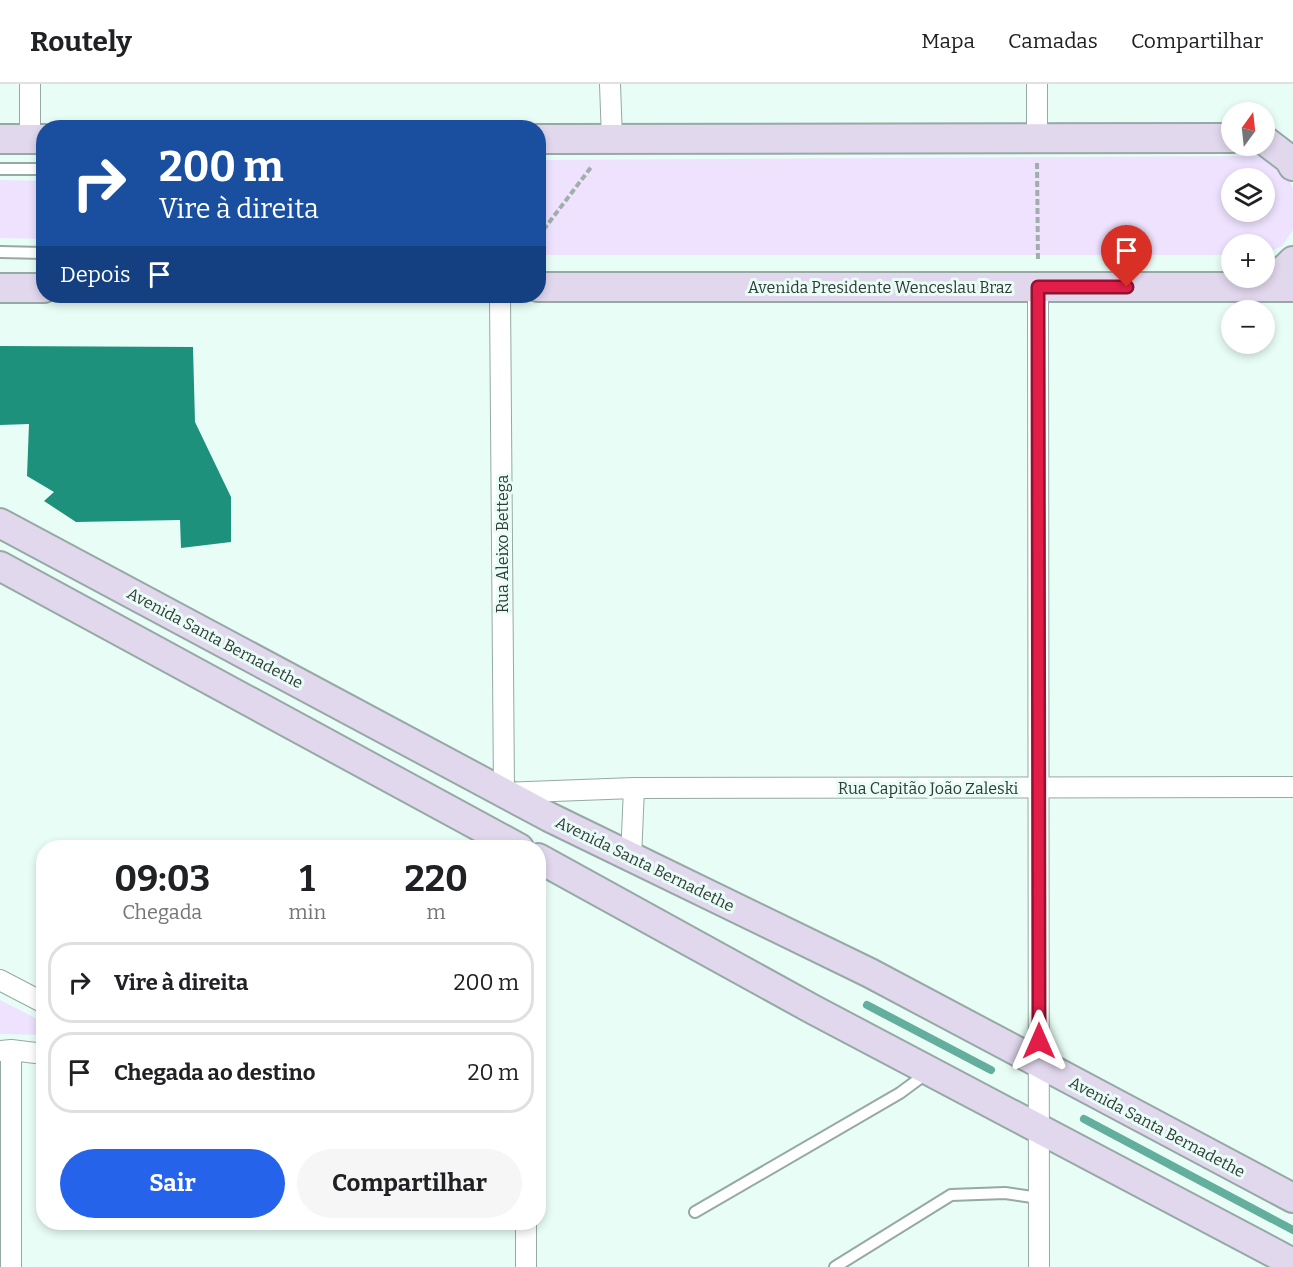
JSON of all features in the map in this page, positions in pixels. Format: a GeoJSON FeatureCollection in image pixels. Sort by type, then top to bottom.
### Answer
{"type":"FeatureCollection","features":[{"type":"Feature","properties":{"kind":"main road"},"geometry":{"type":"LineString","coordinates":[[546,139],[1221,138]]}},
{"type":"Feature","properties":{"kind":"main road"},"geometry":{"type":"LineString","coordinates":[[1275,139],[1293,138]]}},
{"type":"Feature","properties":{"kind":"main road"},"geometry":{"type":"LineString","coordinates":[[0,139],[36,139]]}},
{"type":"Feature","properties":{"kind":"main road"},"geometry":{"type":"LineString","coordinates":[[1275,148],[1289,159],[1293,166]]}},
{"type":"Feature","properties":{"kind":"main road"},"geometry":{"type":"LineString","coordinates":[[1275,276],[1293,261]]}},
{"type":"Feature","properties":{"kind":"main road","name":"Avenida Presidente Wenceslau Braz"},"geometry":{"type":"LineString","coordinates":[[546,287],[1221,286]]}},
{"type":"Feature","properties":{"kind":"main road","name":"Avenida Presidente Wenceslau Braz"},"geometry":{"type":"LineString","coordinates":[[1275,286],[1293,286]]}},
{"type":"Feature","properties":{"kind":"main road"},"geometry":{"type":"LineString","coordinates":[[0,288],[36,288]]}},
{"type":"Feature","properties":{"kind":"main road","name":"Avenida Santa Bernadethe"},"geometry":{"type":"LineString","coordinates":[[0,523],[504,794],[870,973],[1293,1198]]}},
{"type":"Feature","properties":{"kind":"main road"},"geometry":{"type":"LineString","coordinates":[[0,566],[504,840]]}},
{"type":"Feature","properties":{"kind":"main road"},"geometry":{"type":"LineString","coordinates":[[546,862],[804,1004],[1293,1263]]}},
{"type":"Feature","properties":{"kind":"street"},"geometry":{"type":"LineString","coordinates":[[30,84],[36,131]]}},
{"type":"Feature","properties":{"kind":"street"},"geometry":{"type":"LineString","coordinates":[[610,84],[612,139]]}},
{"type":"Feature","properties":{"kind":"street"},"geometry":{"type":"LineString","coordinates":[[1037,84],[1037,138]]}},
{"type":"Feature","properties":{"kind":"street"},"geometry":{"type":"LineString","coordinates":[[1038,287],[1039,1267]]}},
{"type":"Feature","properties":{"kind":"street","name":"Rua Aleixo Bettega"},"geometry":{"type":"LineString","coordinates":[[500,303],[504,794]]}},
{"type":"Feature","properties":{"kind":"street","name":"Rua Capitão João Zaleski"},"geometry":{"type":"LineString","coordinates":[[504,794],[634,788],[1293,787]]}},
{"type":"Feature","properties":{"kind":"street"},"geometry":{"type":"LineString","coordinates":[[631,858],[634,788]]}},
{"type":"Feature","properties":{"kind":"street"},"geometry":{"type":"LineString","coordinates":[[0,980],[36,999]]}},
{"type":"Feature","properties":{"kind":"street"},"geometry":{"type":"LineString","coordinates":[[11,1267],[6,1050],[36,1053]]}},
{"type":"Feature","properties":{"kind":"street"},"geometry":{"type":"LineString","coordinates":[[526,1230],[526,1267]]}},
{"type":"Feature","properties":{"kind":"lane"},"geometry":{"type":"LineString","coordinates":[[0,169],[36,169]]}},
{"type":"Feature","properties":{"kind":"lane"},"geometry":{"type":"LineString","coordinates":[[0,252],[36,253]]}},
{"type":"Feature","properties":{"kind":"lane"},"geometry":{"type":"LineString","coordinates":[[695,1212],[900,1093],[929,1071]]}},
{"type":"Feature","properties":{"kind":"lane"},"geometry":{"type":"LineString","coordinates":[[835,1267],[951,1196],[1005,1192],[1039,1198]]}},
{"type":"Feature","properties":{"kind":"path"},"geometry":{"type":"LineString","coordinates":[[1037,138],[1038,287]]}},
{"type":"Feature","properties":{"kind":"path"},"geometry":{"type":"LineString","coordinates":[[546,226],[612,139]]}},
{"type":"Feature","properties":{"kind":"shaded area"},"geometry":{"type":"Polygon","coordinates":[[[1262,156],[1283,166],[1293,188],[1293,230],[1282,246],[1275,249],[1275,234],[1221,234],[1221,255],[546,255],[546,160],[1262,156]]]}},
{"type":"Feature","properties":{"kind":"shaded area"},"geometry":{"type":"Polygon","coordinates":[[[0,180],[36,181],[36,239],[0,238],[0,180]]]}},
{"type":"Feature","properties":{"kind":"shaded area"},"geometry":{"type":"Polygon","coordinates":[[[0,1000],[36,1018],[36,1035],[0,1034],[0,1000]]]}},
{"type":"Feature","properties":{"kind":"building"},"geometry":{"type":"Polygon","coordinates":[[[0,346],[193,347],[195,422],[231,497],[231,542],[181,548],[180,520],[76,522],[44,501],[54,492],[27,476],[29,424],[0,425],[0,346]]]}},
{"type":"Feature","properties":{"kind":"waterway"},"geometry":{"type":"LineString","coordinates":[[867,1005],[991,1070]]}},
{"type":"Feature","properties":{"kind":"waterway"},"geometry":{"type":"LineString","coordinates":[[1084,1119],[1293,1230]]}},
{"type":"Feature","properties":{"kind":"route"},"geometry":{"type":"LineString","coordinates":[[1039,1041],[1038,287],[1127,287]]}}]}
